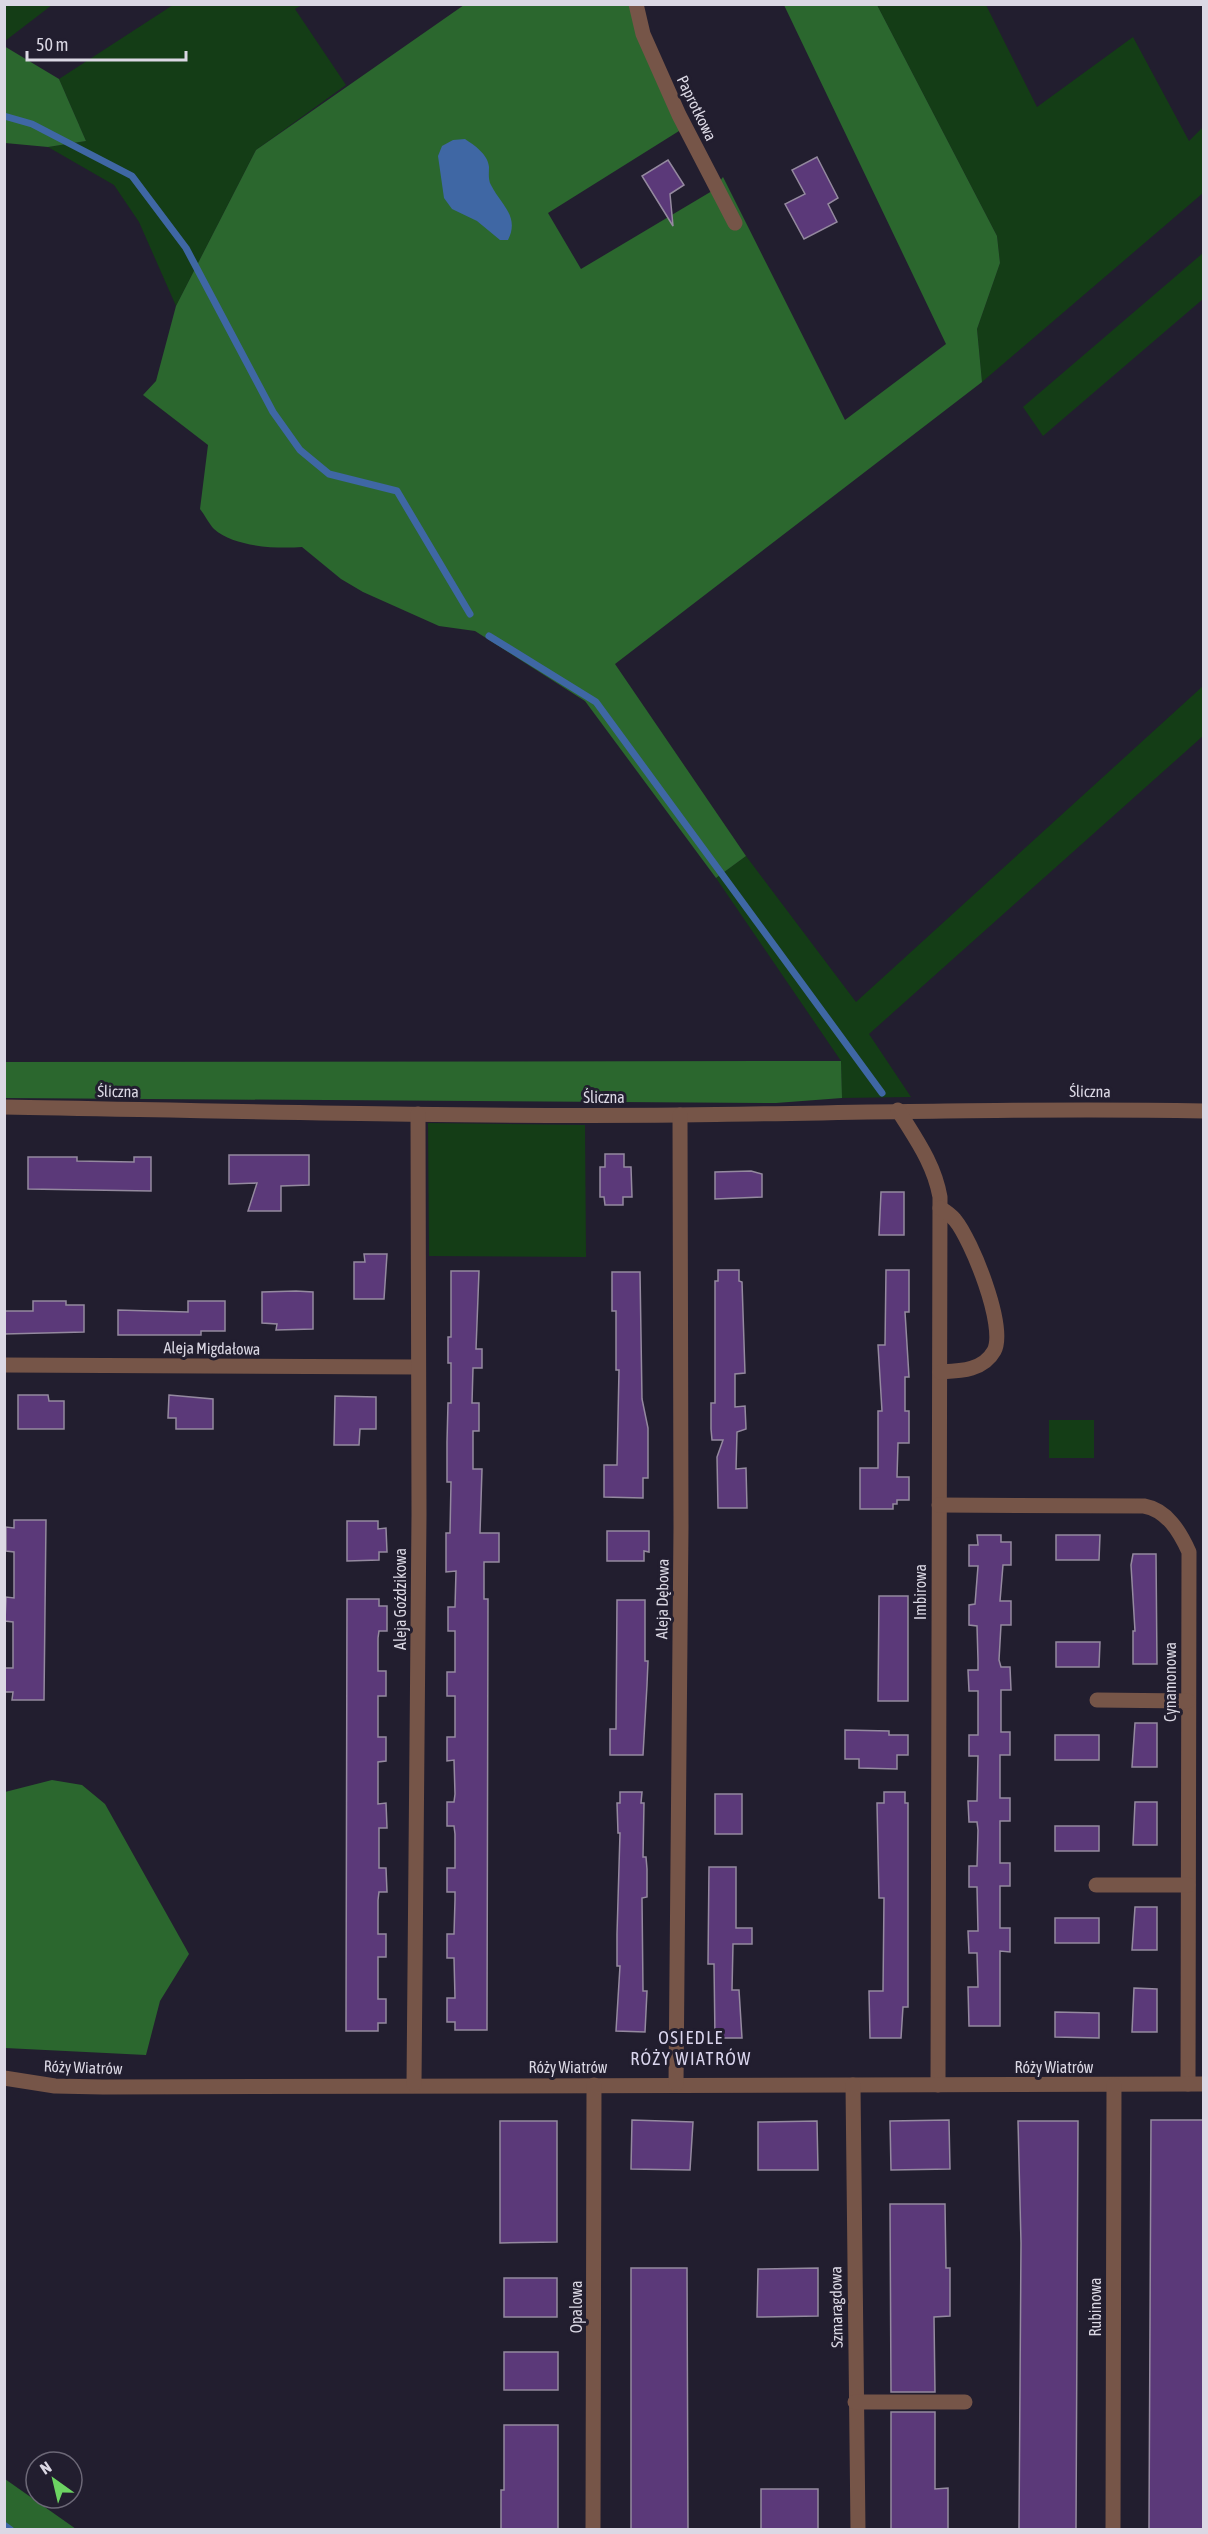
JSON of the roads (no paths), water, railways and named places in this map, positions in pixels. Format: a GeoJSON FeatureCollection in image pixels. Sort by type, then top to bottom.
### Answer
{"type":"FeatureCollection","features":[{"type":"Feature","properties":{"kind":"street","name":"Paprotkowa"},"geometry":{"type":"LineString","coordinates":[[636,4],[643,34],[670,95],[735,223]]}},
{"type":"Feature","properties":{"kind":"street","name":"Śliczna"},"geometry":{"type":"LineString","coordinates":[[4,1107],[418,1114],[680,1114],[898,1110],[1203,1111]]}},
{"type":"Feature","properties":{"kind":"street","name":"Imbirowa"},"geometry":{"type":"LineString","coordinates":[[898,1110],[933,1169],[940,1208],[938,2085]]}},
{"type":"Feature","properties":{"kind":"street","name":"Aleja Goździkowa"},"geometry":{"type":"LineString","coordinates":[[414,2084],[418,1114]]}},
{"type":"Feature","properties":{"kind":"street","name":"Aleja Dębowa"},"geometry":{"type":"LineString","coordinates":[[676,2085],[681,1527],[680,1114]]}},
{"type":"Feature","properties":{"kind":"street"},"geometry":{"type":"LineString","coordinates":[[939,1372],[962,1371],[981,1365],[994,1351],[996,1329],[988,1289],[971,1252],[955,1220],[940,1208]]}},
{"type":"Feature","properties":{"kind":"street","name":"Aleja Migdałowa"},"geometry":{"type":"LineString","coordinates":[[4,1365],[418,1367]]}},
{"type":"Feature","properties":{"kind":"street","name":"Cynamonowa"},"geometry":{"type":"LineString","coordinates":[[939,1505],[1111,1504],[1156,1508],[1166,1516],[1189,1552],[1188,1885],[1196,2084]]}},
{"type":"Feature","properties":{"kind":"street"},"geometry":{"type":"LineString","coordinates":[[1096,1700],[1188,1701]]}},
{"type":"Feature","properties":{"kind":"street"},"geometry":{"type":"LineString","coordinates":[[1096,1885],[1188,1885]]}},
{"type":"Feature","properties":{"kind":"street","name":"Róży Wiatrów"},"geometry":{"type":"LineString","coordinates":[[4,2078],[55,2085],[103,2087],[414,2084],[1196,2084]]}},
{"type":"Feature","properties":{"kind":"street","name":"Opalowa"},"geometry":{"type":"LineString","coordinates":[[593,2529],[594,2085]]}},
{"type":"Feature","properties":{"kind":"street","name":"Szmaragdowa"},"geometry":{"type":"LineString","coordinates":[[853,2085],[858,2529]]}},
{"type":"Feature","properties":{"kind":"street","name":"Rubinowa"},"geometry":{"type":"LineString","coordinates":[[1113,2529],[1114,2085]]}},
{"type":"Feature","properties":{"kind":"street"},"geometry":{"type":"LineString","coordinates":[[855,2402],[965,2402]]}},
{"type":"Feature","properties":{"kind":"water"},"geometry":{"type":"Polygon","coordinates":[[[465,139],[480,150],[488,162],[490,183],[511,217],[511,232],[508,240],[500,240],[477,221],[452,209],[444,198],[438,156],[442,146],[453,140],[465,139]]]}},
{"type":"Feature","properties":{"kind":"waterway"},"geometry":{"type":"LineString","coordinates":[[4,116],[32,124],[132,176],[186,248],[273,412],[300,450],[329,474],[397,491],[470,614]]}},
{"type":"Feature","properties":{"kind":"waterway"},"geometry":{"type":"LineString","coordinates":[[489,636],[596,702],[882,1093]]}},
{"type":"Feature","properties":{"kind":"waterway"},"geometry":{"type":"LineString","coordinates":[[4,2525],[11,2530]]}},
{"type":"Feature","properties":{"kind":"district","name":"OSIEDLE RÓŻY WIATRÓW"},"geometry":{"type":"Point","coordinates":[691,2048]}}]}
